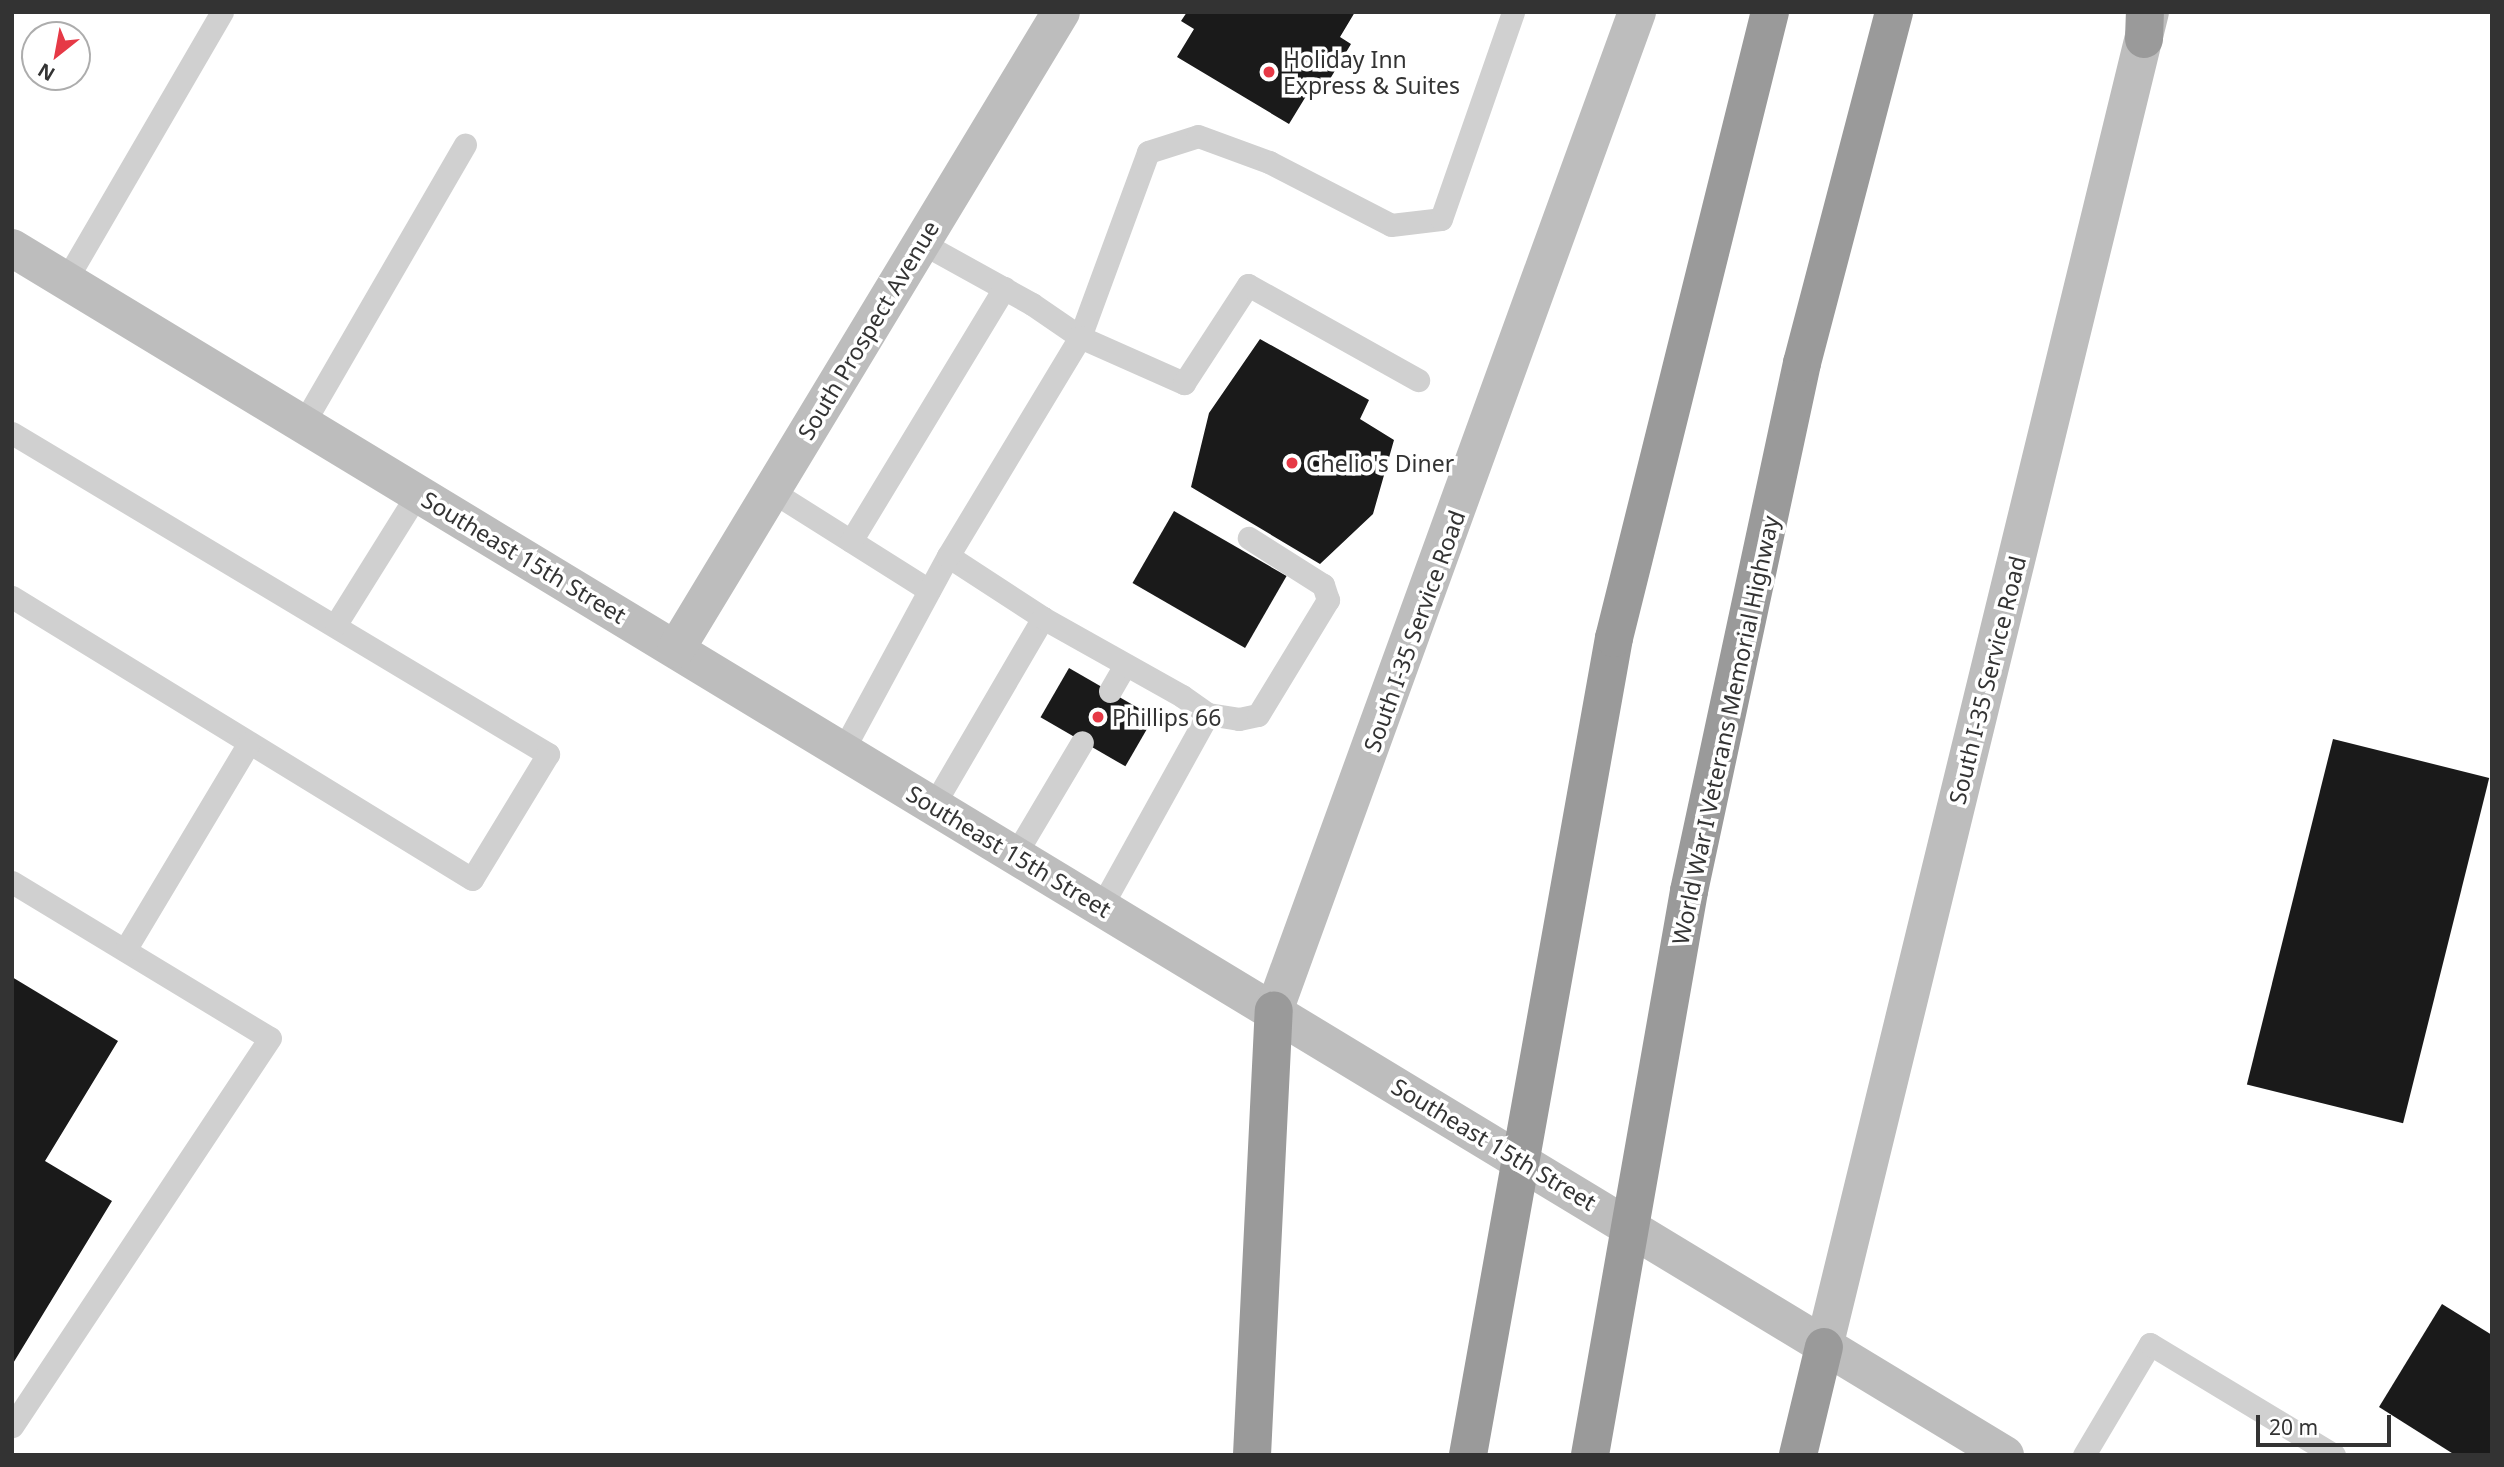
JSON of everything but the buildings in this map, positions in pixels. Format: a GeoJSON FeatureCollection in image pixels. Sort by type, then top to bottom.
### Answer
{"type":"FeatureCollection","features":[{"type":"Feature","properties":{"kind":"highway"},"geometry":{"type":"LineString","coordinates":[[1468,1455],[1614,638],[1770,12]]}},
{"type":"Feature","properties":{"kind":"highway","name":"World War I Veterans Memorial Highway"},"geometry":{"type":"LineString","coordinates":[[1590,1455],[1692,878],[1802,363],[1894,12]]}},
{"type":"Feature","properties":{"kind":"highway"},"geometry":{"type":"LineString","coordinates":[[1252,1455],[1274,1011]]}},
{"type":"Feature","properties":{"kind":"highway"},"geometry":{"type":"LineString","coordinates":[[1798,1455],[1824,1347]]}},
{"type":"Feature","properties":{"kind":"main road","name":"South Prospect Avenue"},"geometry":{"type":"LineString","coordinates":[[676,649],[1061,12]]}},
{"type":"Feature","properties":{"kind":"main road","name":"South I-35 Service Road"},"geometry":{"type":"LineString","coordinates":[[1274,1011],[1637,12]]}},
{"type":"Feature","properties":{"kind":"main road","name":"South I-35 Service Road"},"geometry":{"type":"LineString","coordinates":[[1824,1347],[2146,21]]}},
{"type":"Feature","properties":{"kind":"main road","name":"Southeast 15th Street"},"geometry":{"type":"LineString","coordinates":[[12,248],[2005,1455]]}},
{"type":"Feature","properties":{"kind":"lane"},"geometry":{"type":"LineString","coordinates":[[66,280],[222,12]]}},
{"type":"Feature","properties":{"kind":"lane"},"geometry":{"type":"LineString","coordinates":[[843,750],[948,556],[1080,337],[1148,152],[1198,136],[1269,162],[1391,225],[1441,219],[1513,12]]}},
{"type":"Feature","properties":{"kind":"lane"},"geometry":{"type":"LineString","coordinates":[[303,424],[466,145]]}},
{"type":"Feature","properties":{"kind":"lane"},"geometry":{"type":"LineString","coordinates":[[922,243],[1004,288],[1080,337],[1184,383],[1248,285],[1418,380]]}},
{"type":"Feature","properties":{"kind":"lane"},"geometry":{"type":"LineString","coordinates":[[851,541],[1004,288]]}},
{"type":"Feature","properties":{"kind":"lane"},"geometry":{"type":"LineString","coordinates":[[12,433],[337,624],[548,754],[472,879],[12,597]]}},
{"type":"Feature","properties":{"kind":"lane"},"geometry":{"type":"LineString","coordinates":[[770,490],[929,590]]}},
{"type":"Feature","properties":{"kind":"lane"},"geometry":{"type":"LineString","coordinates":[[337,624],[418,493]]}},
{"type":"Feature","properties":{"kind":"lane"},"geometry":{"type":"LineString","coordinates":[[948,556],[1042,618],[1208,714],[1239,719],[1258,715],[1328,600],[1323,585],[1249,538]]}},
{"type":"Feature","properties":{"kind":"lane"},"geometry":{"type":"LineString","coordinates":[[933,806],[1042,618]]}},
{"type":"Feature","properties":{"kind":"lane"},"geometry":{"type":"LineString","coordinates":[[1110,691],[1125,665]]}},
{"type":"Feature","properties":{"kind":"lane"},"geometry":{"type":"LineString","coordinates":[[1101,906],[1208,714]]}},
{"type":"Feature","properties":{"kind":"lane"},"geometry":{"type":"LineString","coordinates":[[1015,855],[1082,741]]}},
{"type":"Feature","properties":{"kind":"lane"},"geometry":{"type":"LineString","coordinates":[[125,950],[249,743]]}},
{"type":"Feature","properties":{"kind":"lane"},"geometry":{"type":"LineString","coordinates":[[12,882],[270,1038],[12,1426]]}},
{"type":"Feature","properties":{"kind":"lane"},"geometry":{"type":"LineString","coordinates":[[2084,1455],[2150,1344],[2334,1455]]}},
{"type":"Feature","properties":{"kind":"place","name":"Holiday Inn Express & Suites"},"geometry":{"type":"Point","coordinates":[1269,72]}},
{"type":"Feature","properties":{"kind":"place","name":"Chelio's Diner"},"geometry":{"type":"Point","coordinates":[1292,463]}},
{"type":"Feature","properties":{"kind":"place","name":"Phillips 66"},"geometry":{"type":"Point","coordinates":[1098,717]}}]}
